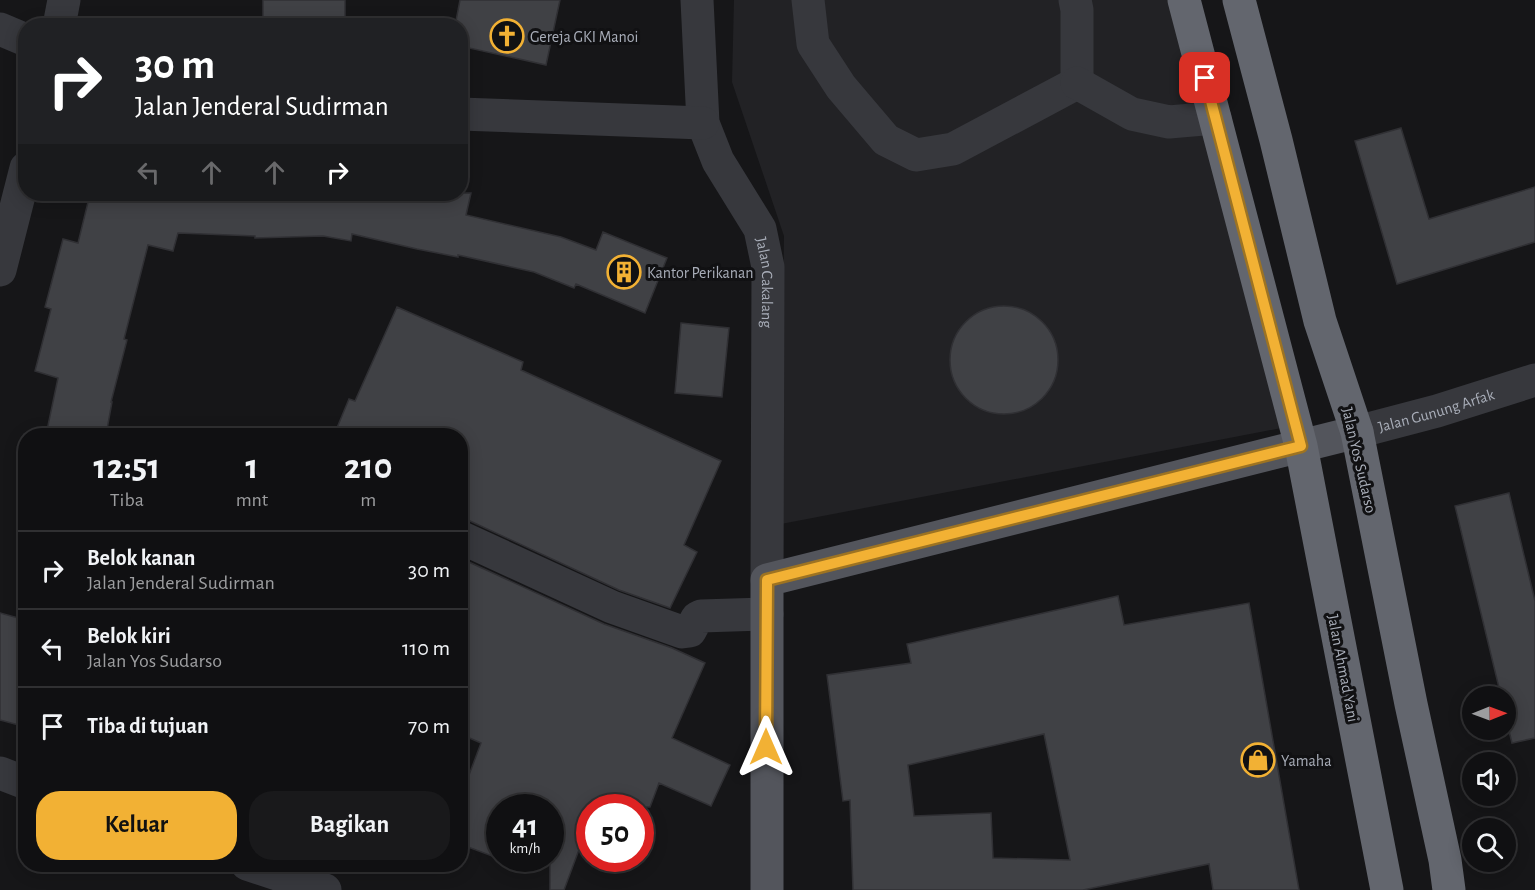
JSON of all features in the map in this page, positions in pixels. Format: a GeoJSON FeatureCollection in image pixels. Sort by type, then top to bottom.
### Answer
{"type":"FeatureCollection","features":[{"type":"Feature","properties":{"kind":"highway"},"geometry":{"type":"LineString","coordinates":[[1184,0],[1301,446]]}},
{"type":"Feature","properties":{"kind":"highway","name":"Jalan Yos Sudarso"},"geometry":{"type":"LineString","coordinates":[[1239,0],[1320,321],[1357,432],[1449,890]]}},
{"type":"Feature","properties":{"kind":"highway","name":"Jalan Ahmad Yani"},"geometry":{"type":"LineString","coordinates":[[1301,446],[1387,890]]}},
{"type":"Feature","properties":{"kind":"main road","name":"Jalan Gunung Arfak"},"geometry":{"type":"LineString","coordinates":[[767,580],[1357,432]]}},
{"type":"Feature","properties":{"kind":"main road"},"geometry":{"type":"LineString","coordinates":[[767,580],[767,890]]}},
{"type":"Feature","properties":{"kind":"street"},"geometry":{"type":"LineString","coordinates":[[61,18],[64,0]]}},
{"type":"Feature","properties":{"kind":"street","name":"Jalan Cakalang"},"geometry":{"type":"LineString","coordinates":[[697,0],[703,123],[718,161],[760,229],[768,267],[767,580]]}},
{"type":"Feature","properties":{"kind":"street"},"geometry":{"type":"LineString","coordinates":[[808,0],[813,44],[841,87],[886,140],[916,155],[953,149],[1077,83]]}},
{"type":"Feature","properties":{"kind":"street"},"geometry":{"type":"LineString","coordinates":[[1075,0],[1077,83]]}},
{"type":"Feature","properties":{"kind":"street"},"geometry":{"type":"LineString","coordinates":[[0,29],[18,37]]}},
{"type":"Feature","properties":{"kind":"street"},"geometry":{"type":"LineString","coordinates":[[1077,83],[1132,114],[1169,122],[1215,118]]}},
{"type":"Feature","properties":{"kind":"street"},"geometry":{"type":"LineString","coordinates":[[468,114],[703,123]]}},
{"type":"Feature","properties":{"kind":"street"},"geometry":{"type":"LineString","coordinates":[[0,270],[18,199]]}},
{"type":"Feature","properties":{"kind":"street","name":"Jalan Gunung Arfak"},"geometry":{"type":"LineString","coordinates":[[1357,432],[1437,411],[1535,380]]}},
{"type":"Feature","properties":{"kind":"street"},"geometry":{"type":"LineString","coordinates":[[468,541],[612,607],[682,632],[690,631],[697,618],[701,616],[767,614]]}},
{"type":"Feature","properties":{"kind":"street"},"geometry":{"type":"LineString","coordinates":[[0,773],[18,780]]}},
{"type":"Feature","properties":{"kind":"street"},"geometry":{"type":"LineString","coordinates":[[271,872],[325,890]]}},
{"type":"Feature","properties":{"kind":"shaded area"},"geometry":{"type":"Polygon","coordinates":[[[734,0],[1172,0],[1292,426],[781,524],[784,236],[732,82],[734,0]]]}},
{"type":"Feature","properties":{"kind":"building"},"geometry":{"type":"Polygon","coordinates":[[[263,0],[345,0],[345,18],[263,18],[263,0]]]}},
{"type":"Feature","properties":{"kind":"building","name":"Gereja GKI Manoi"},"geometry":{"type":"Polygon","coordinates":[[[460,0],[560,0],[546,65],[468,48],[468,18],[457,18],[460,0]]]}},
{"type":"Feature","properties":{"kind":"building"},"geometry":{"type":"Polygon","coordinates":[[[1401,128],[1429,219],[1535,187],[1535,242],[1397,284],[1355,141],[1401,128]]]}},
{"type":"Feature","properties":{"kind":"building"},"geometry":{"type":"Polygon","coordinates":[[[468,193],[471,193],[466,215],[561,237],[596,250],[603,232],[667,258],[645,313],[576,284],[574,288],[534,272],[352,234],[351,241],[323,236],[255,238],[255,236],[178,233],[173,251],[148,245],[124,339],[127,340],[111,402],[107,428],[47,428],[58,378],[35,371],[51,309],[45,307],[63,239],[78,243],[88,201],[468,201],[468,193]]]}},
{"type":"Feature","properties":{"kind":"building"},"geometry":{"type":"Polygon","coordinates":[[[1004,306],[1025,310],[1042,322],[1054,339],[1058,360],[1054,381],[1042,398],[1025,410],[1004,414],[983,410],[966,398],[954,381],[950,360],[954,339],[966,322],[983,310],[1004,306]]]}},
{"type":"Feature","properties":{"kind":"building"},"geometry":{"type":"Polygon","coordinates":[[[397,307],[523,362],[521,370],[721,461],[684,545],[697,552],[670,608],[619,590],[468,520],[468,428],[337,428],[349,399],[355,401],[397,307]]]}},
{"type":"Feature","properties":{"kind":"building"},"geometry":{"type":"Polygon","coordinates":[[[681,323],[729,328],[722,397],[675,393],[681,323]]]}},
{"type":"Feature","properties":{"kind":"building"},"geometry":{"type":"Polygon","coordinates":[[[1509,493],[1535,601],[1535,738],[1512,743],[1511,740],[1516,740],[1516,686],[1499,686],[1455,506],[1509,493]]]}},
{"type":"Feature","properties":{"kind":"building"},"geometry":{"type":"Polygon","coordinates":[[[468,562],[604,624],[672,648],[705,663],[672,738],[730,765],[711,806],[659,783],[654,796],[654,794],[576,794],[576,858],[564,890],[550,890],[550,872],[564,872],[564,794],[486,794],[486,854],[468,847],[468,778],[481,743],[468,737],[468,562]]]}},
{"type":"Feature","properties":{"kind":"building"},"geometry":{"type":"Polygon","coordinates":[[[1118,596],[1124,625],[1249,603],[1299,890],[1213,890],[1209,864],[1083,890],[853,890],[850,800],[843,801],[827,675],[911,663],[907,644],[1118,596]],[[1044,734],[908,765],[914,816],[991,813],[993,858],[1070,860],[1044,734]]]}},
{"type":"Feature","properties":{"kind":"building"},"geometry":{"type":"Polygon","coordinates":[[[0,613],[18,618],[18,725],[0,720],[0,613]]]}},
{"type":"Feature","properties":{"kind":"place","name":"Gereja GKI Manoi"},"geometry":{"type":"Point","coordinates":[507,36]}},
{"type":"Feature","properties":{"kind":"place","name":"Kantor Perikanan"},"geometry":{"type":"Point","coordinates":[624,272]}},
{"type":"Feature","properties":{"kind":"place","name":"Yamaha"},"geometry":{"type":"Point","coordinates":[1258,760]}},
{"type":"Feature","properties":{"kind":"route"},"geometry":{"type":"LineString","coordinates":[[766,747],[767,580],[1301,446],[1205,78]]}}]}
